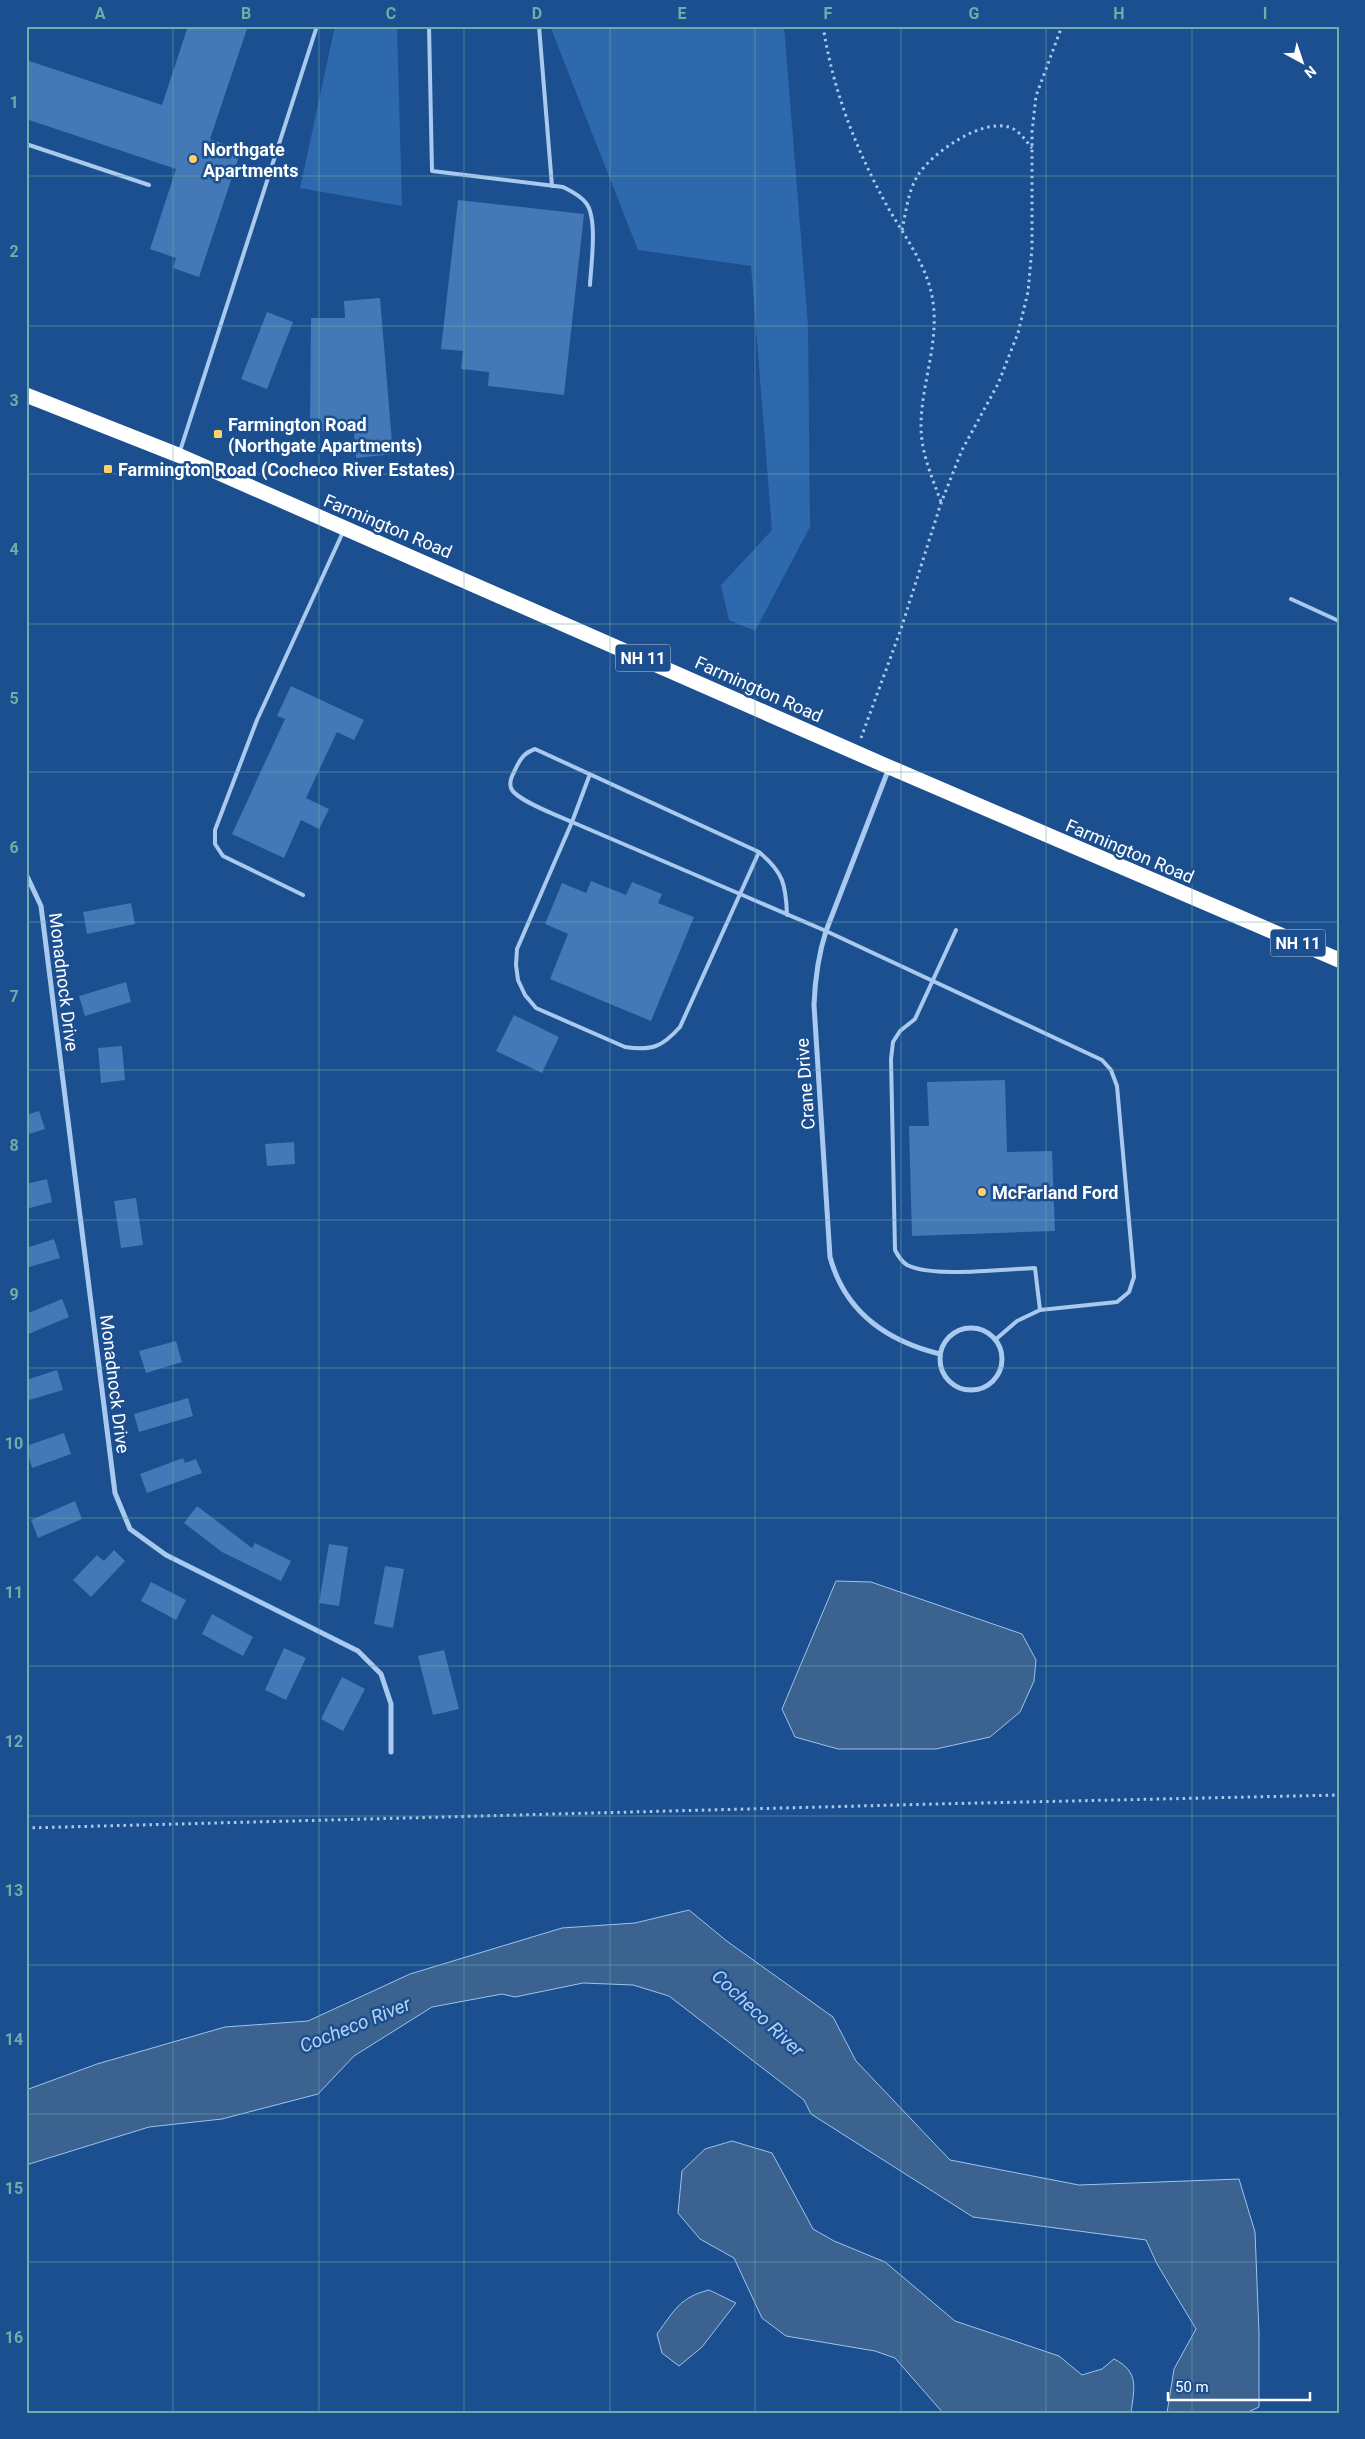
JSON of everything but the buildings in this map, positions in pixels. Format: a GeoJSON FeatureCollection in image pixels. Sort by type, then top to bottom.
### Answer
{"type":"FeatureCollection","features":[{"type":"Feature","properties":{"kind":"highway","name":"Farmington Road"},"geometry":{"type":"LineString","coordinates":[[26,395],[178,455],[889,768],[1339,960]]}},
{"type":"Feature","properties":{"kind":"street","name":"Crane Drive"},"geometry":{"type":"LineString","coordinates":[[889,768],[826,931],[818,957],[814,1005],[830,1257],[836,1277],[845,1293],[870,1320],[894,1337],[918,1348],[940,1354]]}},
{"type":"Feature","properties":{"kind":"street","name":"Monadnock Drive"},"geometry":{"type":"LineString","coordinates":[[26,874],[41,906],[115,1493],[130,1530],[166,1555],[358,1651],[381,1674],[391,1704],[391,1752]]}},
{"type":"Feature","properties":{"kind":"street"},"geometry":{"type":"LineString","coordinates":[[967,1328],[976,1328],[995,1340],[1002,1354],[999,1374],[985,1387],[976,1390],[957,1387],[949,1381],[940,1364],[940,1354],[949,1337],[967,1328]]}},
{"type":"Feature","properties":{"kind":"lane"},"geometry":{"type":"LineString","coordinates":[[178,455],[317,26]]}},
{"type":"Feature","properties":{"kind":"lane"},"geometry":{"type":"LineString","coordinates":[[429,26],[432,171],[563,187],[577,194],[587,204],[593,218],[590,285]]}},
{"type":"Feature","properties":{"kind":"lane"},"geometry":{"type":"LineString","coordinates":[[539,26],[552,186]]}},
{"type":"Feature","properties":{"kind":"lane"},"geometry":{"type":"LineString","coordinates":[[26,144],[148,185]]}},
{"type":"Feature","properties":{"kind":"lane"},"geometry":{"type":"LineString","coordinates":[[304,895],[223,856],[215,844],[215,830],[257,720],[345,528]]}},
{"type":"Feature","properties":{"kind":"lane"},"geometry":{"type":"LineString","coordinates":[[1291,599],[1339,621]]}},
{"type":"Feature","properties":{"kind":"lane"},"geometry":{"type":"LineString","coordinates":[[787,915],[786,893],[781,875],[772,862],[759,852],[535,749],[526,752],[522,756],[510,780],[511,790],[518,797],[572,822],[787,915],[826,931],[1102,1060],[1110,1070],[1118,1086],[1134,1277],[1128,1292],[1117,1302],[1040,1310],[1017,1321],[995,1340]]}},
{"type":"Feature","properties":{"kind":"lane"},"geometry":{"type":"LineString","coordinates":[[590,774],[572,822],[517,949],[516,965],[518,980],[525,995],[536,1008],[625,1047],[640,1049],[655,1047],[668,1040],[680,1027],[759,852]]}},
{"type":"Feature","properties":{"kind":"lane"},"geometry":{"type":"LineString","coordinates":[[956,930],[915,1019],[900,1031],[893,1042],[891,1059],[895,1250],[899,1258],[906,1264],[930,1271],[1035,1268],[1040,1310]]}},
{"type":"Feature","properties":{"kind":"path"},"geometry":{"type":"LineString","coordinates":[[823,26],[827,53],[846,120],[860,154],[925,276],[933,302],[932,354],[921,425],[923,449],[941,503]]}},
{"type":"Feature","properties":{"kind":"path"},"geometry":{"type":"LineString","coordinates":[[855,753],[901,629],[941,503],[962,450],[998,384],[1018,333],[1028,292],[1032,248],[1032,148],[1036,96],[1062,26]]}},
{"type":"Feature","properties":{"kind":"path"},"geometry":{"type":"LineString","coordinates":[[902,230],[910,195],[918,176],[931,160],[950,145],[979,130],[996,126],[1010,127],[1021,134],[1032,148]]}},
{"type":"Feature","properties":{"kind":"path"},"geometry":{"type":"LineString","coordinates":[[26,1828],[955,1803],[1339,1795]]}},
{"type":"Feature","properties":{"kind":"shaded area"},"geometry":{"type":"Polygon","coordinates":[[[335,26],[397,26],[402,206],[300,188],[335,26]]]}},
{"type":"Feature","properties":{"kind":"shaded area"},"geometry":{"type":"Polygon","coordinates":[[[550,26],[784,26],[808,325],[810,527],[755,631],[729,620],[721,585],[772,530],[751,266],[638,250],[550,26]]]}},
{"type":"Feature","properties":{"kind":"water"},"geometry":{"type":"Polygon","coordinates":[[[836,1581],[871,1582],[1022,1634],[1036,1660],[1034,1681],[1020,1712],[990,1737],[936,1749],[838,1749],[795,1737],[782,1709],[836,1581]]]}},
{"type":"Feature","properties":{"kind":"water","name":"Cocheco River"},"geometry":{"type":"Polygon","coordinates":[[[689,1910],[728,1942],[833,2017],[856,2061],[950,2160],[1079,2185],[1239,2179],[1255,2232],[1259,2333],[1259,2407],[1246,2413],[1167,2413],[1174,2369],[1196,2329],[1157,2264],[1146,2240],[973,2217],[811,2114],[804,2100],[669,1996],[633,1985],[583,1983],[515,1997],[502,1994],[432,2007],[354,2056],[318,2094],[222,2119],[149,2127],[26,2165],[26,2090],[97,2064],[225,2027],[308,2021],[410,1974],[562,1928],[635,1923],[689,1910]]]}},
{"type":"Feature","properties":{"kind":"water"},"geometry":{"type":"Polygon","coordinates":[[[732,2141],[772,2153],[813,2229],[834,2241],[885,2262],[955,2321],[1059,2356],[1082,2375],[1102,2369],[1114,2359],[1122,2364],[1132,2375],[1134,2388],[1131,2413],[943,2413],[895,2358],[875,2351],[786,2336],[762,2318],[734,2258],[700,2239],[678,2213],[682,2171],[705,2149],[732,2141]]]}},
{"type":"Feature","properties":{"kind":"water"},"geometry":{"type":"Polygon","coordinates":[[[709,2290],[736,2303],[702,2347],[679,2366],[662,2353],[657,2334],[673,2312],[684,2301],[709,2290]]]}},
{"type":"Feature","properties":{"kind":"place","name":"Northgate Apartments"},"geometry":{"type":"Point","coordinates":[193,159]}},
{"type":"Feature","properties":{"kind":"place","name":"Farmington Road (Northgate Apartments)"},"geometry":{"type":"Point","coordinates":[218,434]}},
{"type":"Feature","properties":{"kind":"place","name":"Farmington Road (Cocheco River Estates)"},"geometry":{"type":"Point","coordinates":[108,469]}},
{"type":"Feature","properties":{"kind":"place","name":"McFarland Ford"},"geometry":{"type":"Point","coordinates":[982,1192]}}]}
